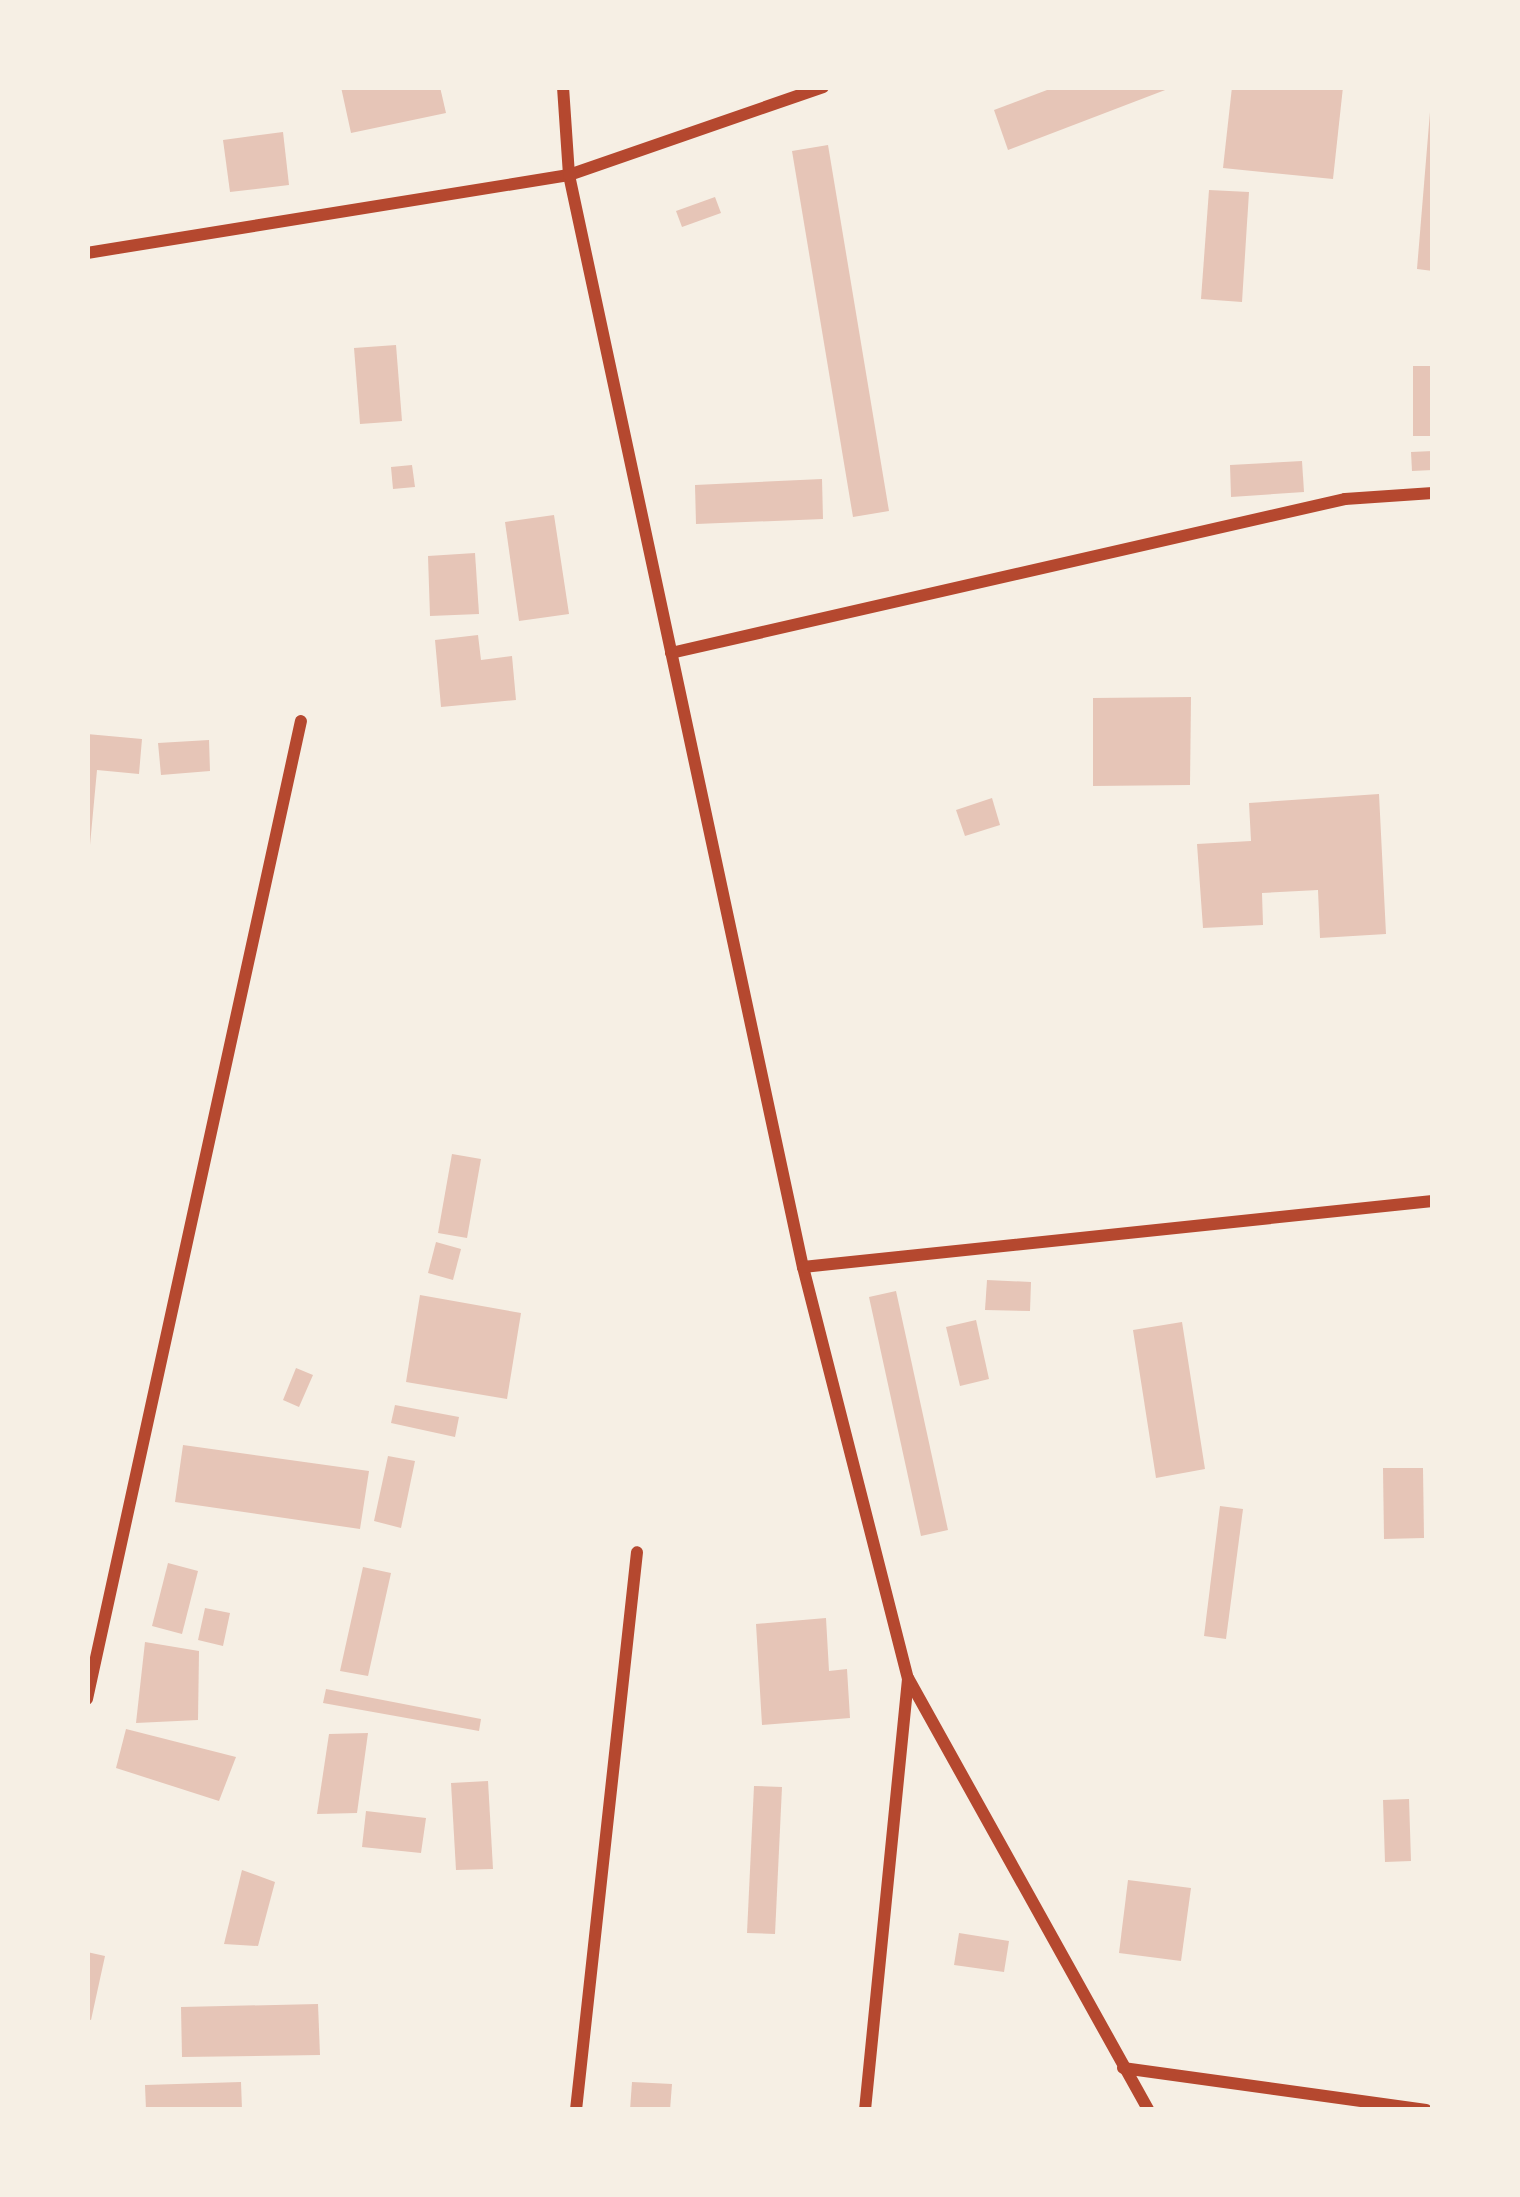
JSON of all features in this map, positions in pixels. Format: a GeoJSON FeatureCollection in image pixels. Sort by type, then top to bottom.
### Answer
{"type":"FeatureCollection","features":[{"type":"Feature","properties":{"kind":"street"},"geometry":{"type":"LineString","coordinates":[[563,87],[569,175],[803,1267],[908,1678],[1148,2110]]}},
{"type":"Feature","properties":{"kind":"street"},"geometry":{"type":"LineString","coordinates":[[87,253],[569,175],[823,87]]}},
{"type":"Feature","properties":{"kind":"street"},"geometry":{"type":"LineString","coordinates":[[671,653],[1345,499],[1433,493]]}},
{"type":"Feature","properties":{"kind":"street"},"geometry":{"type":"LineString","coordinates":[[87,1699],[301,721]]}},
{"type":"Feature","properties":{"kind":"street"},"geometry":{"type":"LineString","coordinates":[[803,1267],[1433,1201]]}},
{"type":"Feature","properties":{"kind":"street"},"geometry":{"type":"LineString","coordinates":[[575,2110],[637,1552]]}},
{"type":"Feature","properties":{"kind":"street"},"geometry":{"type":"LineString","coordinates":[[865,2110],[908,1678]]}},
{"type":"Feature","properties":{"kind":"street"},"geometry":{"type":"LineString","coordinates":[[1123,2068],[1426,2110]]}},
{"type":"Feature","properties":{"kind":"building"},"geometry":{"type":"Polygon","coordinates":[[[341,87],[440,87],[446,113],[351,133],[341,87]]]}},
{"type":"Feature","properties":{"kind":"building"},"geometry":{"type":"Polygon","coordinates":[[[1055,87],[1173,87],[1008,150],[994,110],[1055,87]]]}},
{"type":"Feature","properties":{"kind":"building"},"geometry":{"type":"Polygon","coordinates":[[[1232,87],[1343,87],[1333,179],[1223,168],[1232,87]]]}},
{"type":"Feature","properties":{"kind":"building"},"geometry":{"type":"Polygon","coordinates":[[[1433,112],[1433,271],[1417,269],[1433,112]]]}},
{"type":"Feature","properties":{"kind":"building"},"geometry":{"type":"Polygon","coordinates":[[[283,132],[289,185],[230,192],[223,140],[283,132]]]}},
{"type":"Feature","properties":{"kind":"building"},"geometry":{"type":"Polygon","coordinates":[[[828,145],[889,511],[853,517],[792,151],[828,145]]]}},
{"type":"Feature","properties":{"kind":"building"},"geometry":{"type":"Polygon","coordinates":[[[1209,190],[1249,192],[1242,302],[1201,299],[1209,190]]]}},
{"type":"Feature","properties":{"kind":"building"},"geometry":{"type":"Polygon","coordinates":[[[715,197],[721,213],[682,227],[676,211],[715,197]]]}},
{"type":"Feature","properties":{"kind":"building"},"geometry":{"type":"Polygon","coordinates":[[[396,345],[402,421],[360,424],[354,348],[396,345]]]}},
{"type":"Feature","properties":{"kind":"building"},"geometry":{"type":"Polygon","coordinates":[[[1413,366],[1433,366],[1433,436],[1413,436],[1413,366]]]}},
{"type":"Feature","properties":{"kind":"building"},"geometry":{"type":"Polygon","coordinates":[[[1433,451],[1433,470],[1412,471],[1411,452],[1433,451]]]}},
{"type":"Feature","properties":{"kind":"building"},"geometry":{"type":"Polygon","coordinates":[[[1302,461],[1304,492],[1231,497],[1230,465],[1302,461]]]}},
{"type":"Feature","properties":{"kind":"building"},"geometry":{"type":"Polygon","coordinates":[[[412,465],[415,487],[393,489],[391,467],[412,465]]]}},
{"type":"Feature","properties":{"kind":"building"},"geometry":{"type":"Polygon","coordinates":[[[822,479],[823,519],[696,524],[695,485],[822,479]]]}},
{"type":"Feature","properties":{"kind":"building"},"geometry":{"type":"Polygon","coordinates":[[[554,515],[569,614],[519,621],[505,522],[554,515]]]}},
{"type":"Feature","properties":{"kind":"building"},"geometry":{"type":"Polygon","coordinates":[[[475,553],[479,614],[430,616],[428,556],[475,553]]]}},
{"type":"Feature","properties":{"kind":"building"},"geometry":{"type":"Polygon","coordinates":[[[478,635],[481,660],[512,656],[516,700],[441,707],[435,640],[478,635]]]}},
{"type":"Feature","properties":{"kind":"building"},"geometry":{"type":"Polygon","coordinates":[[[1191,697],[1190,785],[1093,786],[1093,698],[1191,697]]]}},
{"type":"Feature","properties":{"kind":"building"},"geometry":{"type":"Polygon","coordinates":[[[87,734],[142,739],[139,774],[97,770],[90,845],[87,734]]]}},
{"type":"Feature","properties":{"kind":"building"},"geometry":{"type":"Polygon","coordinates":[[[209,740],[210,771],[161,775],[158,743],[209,740]]]}},
{"type":"Feature","properties":{"kind":"building"},"geometry":{"type":"Polygon","coordinates":[[[1379,794],[1386,934],[1320,938],[1318,890],[1262,893],[1263,925],[1203,928],[1197,844],[1251,841],[1249,803],[1379,794]]]}},
{"type":"Feature","properties":{"kind":"building"},"geometry":{"type":"Polygon","coordinates":[[[992,798],[1000,825],[965,836],[956,810],[992,798]]]}},
{"type":"Feature","properties":{"kind":"building"},"geometry":{"type":"Polygon","coordinates":[[[452,1154],[481,1159],[467,1238],[438,1233],[452,1154]]]}},
{"type":"Feature","properties":{"kind":"building"},"geometry":{"type":"Polygon","coordinates":[[[436,1242],[461,1249],[453,1280],[428,1273],[436,1242]]]}},
{"type":"Feature","properties":{"kind":"building"},"geometry":{"type":"Polygon","coordinates":[[[987,1280],[1031,1282],[1030,1311],[985,1310],[987,1280]]]}},
{"type":"Feature","properties":{"kind":"building"},"geometry":{"type":"Polygon","coordinates":[[[896,1291],[948,1530],[921,1536],[869,1297],[896,1291]]]}},
{"type":"Feature","properties":{"kind":"building"},"geometry":{"type":"Polygon","coordinates":[[[420,1295],[521,1313],[507,1399],[406,1382],[420,1295]]]}},
{"type":"Feature","properties":{"kind":"building"},"geometry":{"type":"Polygon","coordinates":[[[976,1320],[989,1379],[960,1386],[946,1327],[976,1320]]]}},
{"type":"Feature","properties":{"kind":"building"},"geometry":{"type":"Polygon","coordinates":[[[1182,1322],[1205,1469],[1156,1478],[1133,1330],[1182,1322]]]}},
{"type":"Feature","properties":{"kind":"building"},"geometry":{"type":"Polygon","coordinates":[[[296,1368],[313,1375],[299,1407],[283,1400],[296,1368]]]}},
{"type":"Feature","properties":{"kind":"building"},"geometry":{"type":"Polygon","coordinates":[[[395,1405],[459,1417],[455,1437],[391,1423],[395,1405]]]}},
{"type":"Feature","properties":{"kind":"building"},"geometry":{"type":"Polygon","coordinates":[[[183,1445],[369,1471],[360,1529],[175,1502],[183,1445]]]}},
{"type":"Feature","properties":{"kind":"building"},"geometry":{"type":"Polygon","coordinates":[[[388,1456],[415,1461],[401,1528],[374,1521],[388,1456]]]}},
{"type":"Feature","properties":{"kind":"building"},"geometry":{"type":"Polygon","coordinates":[[[1383,1468],[1423,1468],[1424,1538],[1384,1539],[1383,1468]]]}},
{"type":"Feature","properties":{"kind":"building"},"geometry":{"type":"Polygon","coordinates":[[[1220,1506],[1243,1509],[1226,1639],[1204,1636],[1220,1506]]]}},
{"type":"Feature","properties":{"kind":"building"},"geometry":{"type":"Polygon","coordinates":[[[168,1563],[198,1571],[182,1634],[152,1626],[168,1563]]]}},
{"type":"Feature","properties":{"kind":"building"},"geometry":{"type":"Polygon","coordinates":[[[363,1567],[391,1573],[368,1676],[340,1671],[363,1567]]]}},
{"type":"Feature","properties":{"kind":"building"},"geometry":{"type":"Polygon","coordinates":[[[205,1608],[230,1613],[223,1646],[198,1640],[205,1608]]]}},
{"type":"Feature","properties":{"kind":"building"},"geometry":{"type":"Polygon","coordinates":[[[826,1618],[829,1671],[847,1669],[850,1718],[762,1725],[756,1624],[826,1618]]]}},
{"type":"Feature","properties":{"kind":"building"},"geometry":{"type":"Polygon","coordinates":[[[145,1642],[199,1651],[198,1720],[136,1723],[145,1642]]]}},
{"type":"Feature","properties":{"kind":"building"},"geometry":{"type":"Polygon","coordinates":[[[326,1689],[481,1719],[479,1731],[323,1703],[326,1689]]]}},
{"type":"Feature","properties":{"kind":"building"},"geometry":{"type":"Polygon","coordinates":[[[126,1729],[236,1757],[219,1801],[116,1768],[126,1729]]]}},
{"type":"Feature","properties":{"kind":"building"},"geometry":{"type":"Polygon","coordinates":[[[368,1733],[357,1813],[317,1814],[329,1734],[368,1733]]]}},
{"type":"Feature","properties":{"kind":"building"},"geometry":{"type":"Polygon","coordinates":[[[488,1781],[493,1869],[456,1870],[451,1783],[488,1781]]]}},
{"type":"Feature","properties":{"kind":"building"},"geometry":{"type":"Polygon","coordinates":[[[754,1786],[782,1787],[775,1934],[747,1933],[754,1786]]]}},
{"type":"Feature","properties":{"kind":"building"},"geometry":{"type":"Polygon","coordinates":[[[1409,1799],[1411,1861],[1385,1862],[1383,1800],[1409,1799]]]}},
{"type":"Feature","properties":{"kind":"building"},"geometry":{"type":"Polygon","coordinates":[[[366,1811],[426,1818],[421,1853],[362,1847],[366,1811]]]}},
{"type":"Feature","properties":{"kind":"building"},"geometry":{"type":"Polygon","coordinates":[[[242,1870],[275,1882],[258,1946],[224,1944],[242,1870]]]}},
{"type":"Feature","properties":{"kind":"building"},"geometry":{"type":"Polygon","coordinates":[[[1128,1880],[1191,1888],[1181,1961],[1119,1953],[1128,1880]]]}},
{"type":"Feature","properties":{"kind":"building"},"geometry":{"type":"Polygon","coordinates":[[[959,1933],[1009,1941],[1004,1972],[954,1965],[959,1933]]]}},
{"type":"Feature","properties":{"kind":"building"},"geometry":{"type":"Polygon","coordinates":[[[87,1952],[105,1956],[91,2020],[87,2019],[87,1952]]]}},
{"type":"Feature","properties":{"kind":"building"},"geometry":{"type":"Polygon","coordinates":[[[318,2004],[320,2055],[182,2057],[181,2007],[318,2004]]]}},
{"type":"Feature","properties":{"kind":"building"},"geometry":{"type":"Polygon","coordinates":[[[241,2082],[242,2110],[146,2110],[145,2085],[241,2082]]]}},
{"type":"Feature","properties":{"kind":"building"},"geometry":{"type":"Polygon","coordinates":[[[632,2082],[672,2084],[670,2110],[630,2110],[632,2082]]]}}]}
